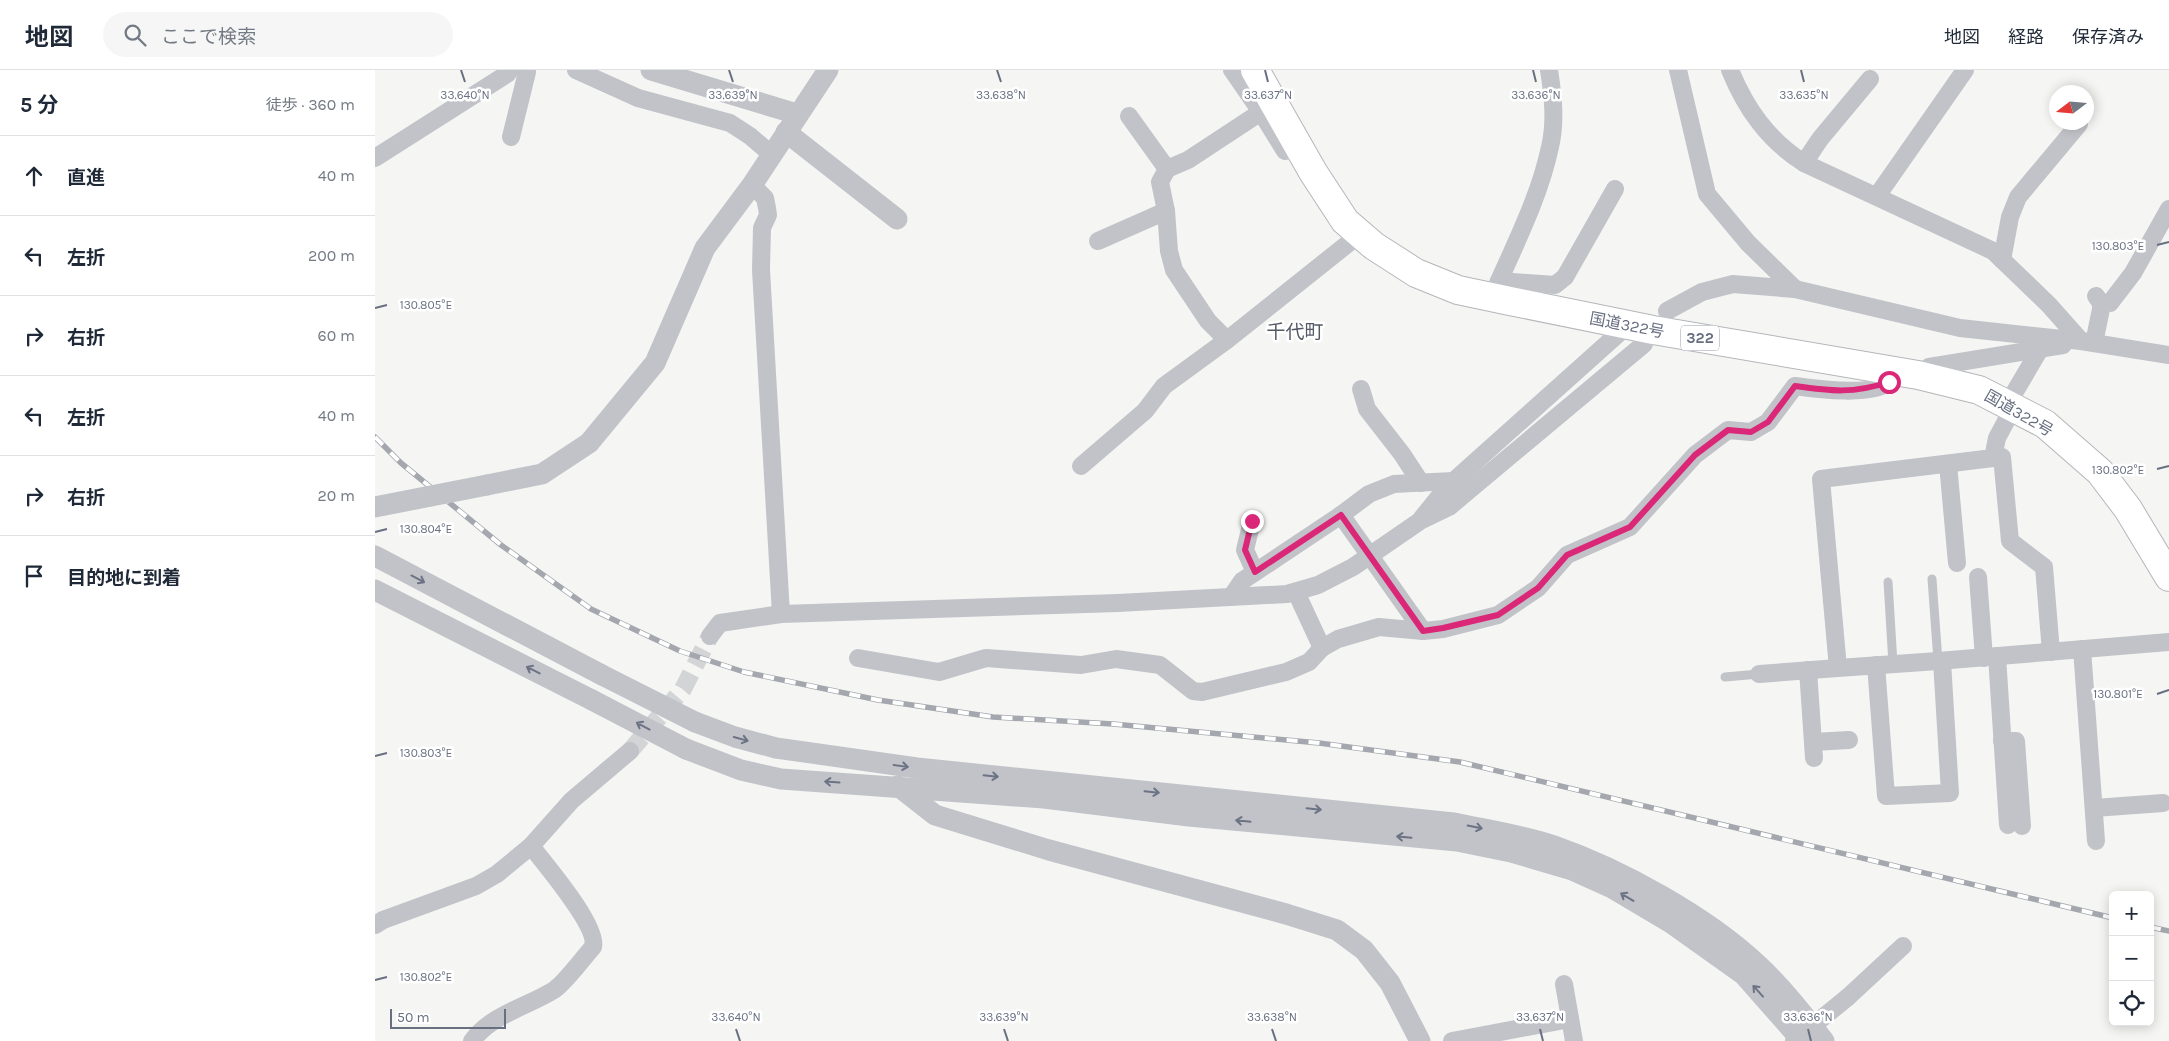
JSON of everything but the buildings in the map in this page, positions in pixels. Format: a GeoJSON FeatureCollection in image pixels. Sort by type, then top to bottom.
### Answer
{"type":"FeatureCollection","features":[{"type":"Feature","properties":{"kind":"highway","name":"国道322号"},"geometry":{"type":"LineString","coordinates":[[1255,70],[1297,144],[1345,221],[1374,246],[1416,273],[1458,290],[1496,289],[1636,334],[1907,373],[1979,390],[2045,424],[2100,472],[2128,508],[2169,577]]}},
{"type":"Feature","properties":{"kind":"street"},"geometry":{"type":"LineString","coordinates":[[375,158],[507,74],[510,70]]}},
{"type":"Feature","properties":{"kind":"street"},"geometry":{"type":"LineString","coordinates":[[511,137],[526,70]]}},
{"type":"Feature","properties":{"kind":"street"},"geometry":{"type":"LineString","coordinates":[[576,70],[638,98],[729,122],[750,136],[771,154]]}},
{"type":"Feature","properties":{"kind":"street"},"geometry":{"type":"LineString","coordinates":[[651,70],[797,114]]}},
{"type":"Feature","properties":{"kind":"street"},"geometry":{"type":"LineString","coordinates":[[375,507],[542,474],[589,443],[655,363],[705,248],[751,185],[827,70]]}},
{"type":"Feature","properties":{"kind":"street"},"geometry":{"type":"LineString","coordinates":[[1232,70],[1285,151],[1297,144]]}},
{"type":"Feature","properties":{"kind":"street"},"geometry":{"type":"LineString","coordinates":[[1549,70],[1554,101],[1551,145],[1537,190],[1496,289],[1555,285],[1565,278],[1615,189]]}},
{"type":"Feature","properties":{"kind":"street"},"geometry":{"type":"LineString","coordinates":[[1678,70],[1707,194],[1749,243],[1795,289]]}},
{"type":"Feature","properties":{"kind":"street"},"geometry":{"type":"LineString","coordinates":[[1730,70],[1740,96],[1759,122],[1785,150],[1804,163],[1993,251],[2088,342]]}},
{"type":"Feature","properties":{"kind":"street"},"geometry":{"type":"LineString","coordinates":[[1877,196],[1965,70]]}},
{"type":"Feature","properties":{"kind":"street"},"geometry":{"type":"LineString","coordinates":[[1804,163],[1820,139],[1870,79]]}},
{"type":"Feature","properties":{"kind":"street"},"geometry":{"type":"LineString","coordinates":[[1227,340],[1208,321],[1173,270],[1169,251],[1166,211],[1160,182],[1167,169],[1188,160],[1261,112]]}},
{"type":"Feature","properties":{"kind":"street"},"geometry":{"type":"LineString","coordinates":[[1129,116],[1167,169]]}},
{"type":"Feature","properties":{"kind":"street"},"geometry":{"type":"LineString","coordinates":[[2002,260],[2010,217],[2018,197],[2074,130]]}},
{"type":"Feature","properties":{"kind":"street"},"geometry":{"type":"LineString","coordinates":[[786,132],[897,219]]}},
{"type":"Feature","properties":{"kind":"street"},"geometry":{"type":"LineString","coordinates":[[751,185],[765,198],[768,215],[762,228],[761,270],[781,614]]}},
{"type":"Feature","properties":{"kind":"street"},"geometry":{"type":"LineString","coordinates":[[2088,342],[2099,300],[2110,303],[2133,273],[2169,209]]}},
{"type":"Feature","properties":{"kind":"street"},"geometry":{"type":"LineString","coordinates":[[1098,241],[1166,211]]}},
{"type":"Feature","properties":{"kind":"street"},"geometry":{"type":"LineString","coordinates":[[1081,466],[1145,411],[1164,386],[1227,340],[1360,234]]}},
{"type":"Feature","properties":{"kind":"street"},"geometry":{"type":"LineString","coordinates":[[1667,311],[1702,292],[1733,284],[1795,289],[1959,328],[2088,342],[2169,355]]}},
{"type":"Feature","properties":{"kind":"street"},"geometry":{"type":"LineString","coordinates":[[710,636],[720,623],[781,614],[1118,603],[1287,594],[1318,585],[1353,567],[1420,521],[1449,507],[1636,334]]}},
{"type":"Feature","properties":{"kind":"street"},"geometry":{"type":"LineString","coordinates":[[1420,521],[1434,501],[1453,481],[1636,334]]}},
{"type":"Feature","properties":{"kind":"street"},"geometry":{"type":"LineString","coordinates":[[857,658],[939,672],[986,658],[1081,665],[1116,658],[1161,665],[1193,691],[1202,692],[1286,672],[1309,662],[1322,648],[1338,639],[1379,627],[1423,631],[1498,615],[1538,588],[1567,555],[1630,527],[1695,455],[1728,430],[1751,432],[1768,422],[1795,386],[1842,392],[1875,387],[1907,373],[1929,367],[2088,342]]}},
{"type":"Feature","properties":{"kind":"street"},"geometry":{"type":"LineString","coordinates":[[1993,458],[1997,438],[2010,406],[2040,349]]}},
{"type":"Feature","properties":{"kind":"street"},"geometry":{"type":"LineString","coordinates":[[1361,389],[1367,409],[1402,454],[1421,483]]}},
{"type":"Feature","properties":{"kind":"street"},"geometry":{"type":"LineString","coordinates":[[1838,668],[1821,479],[2002,457],[2010,541],[2044,568],[2051,652]]}},
{"type":"Feature","properties":{"kind":"street"},"geometry":{"type":"LineString","coordinates":[[1948,464],[1957,563]]}},
{"type":"Feature","properties":{"kind":"street"},"geometry":{"type":"LineString","coordinates":[[1231,597],[1242,581],[1341,515],[1369,494],[1394,484],[1453,481]]}},
{"type":"Feature","properties":{"kind":"street"},"geometry":{"type":"LineString","coordinates":[[1341,515],[1423,631]]}},
{"type":"Feature","properties":{"kind":"street"},"geometry":{"type":"LineString","coordinates":[[1252,521],[1245,550],[1255,572]]}},
{"type":"Feature","properties":{"kind":"street"},"geometry":{"type":"LineString","coordinates":[[375,556],[695,722],[735,737],[776,748],[1044,798],[1189,816],[1374,824],[1454,823],[1508,834],[1553,846],[1610,869],[1711,927],[1757,963],[1788,996],[1824,1041]]}},
{"type":"Feature","properties":{"kind":"street"},"geometry":{"type":"LineString","coordinates":[[1978,577],[2015,825]]}},
{"type":"Feature","properties":{"kind":"street"},"geometry":{"type":"LineString","coordinates":[[375,590],[686,749],[741,770],[781,779],[898,786],[942,780]]}},
{"type":"Feature","properties":{"kind":"street"},"geometry":{"type":"LineString","coordinates":[[1296,592],[1322,648]]}},
{"type":"Feature","properties":{"kind":"street"},"geometry":{"type":"LineString","coordinates":[[1759,674],[2169,642]]}},
{"type":"Feature","properties":{"kind":"street"},"geometry":{"type":"LineString","coordinates":[[2082,649],[2096,840]]}},
{"type":"Feature","properties":{"kind":"street"},"geometry":{"type":"LineString","coordinates":[[558,682],[569,658]]}},
{"type":"Feature","properties":{"kind":"street"},"geometry":{"type":"LineString","coordinates":[[1885,665],[1886,796],[1950,793],[1940,661]]}},
{"type":"Feature","properties":{"kind":"street"},"geometry":{"type":"LineString","coordinates":[[1808,670],[1814,750],[1849,740]]}},
{"type":"Feature","properties":{"kind":"street"},"geometry":{"type":"LineString","coordinates":[[375,925],[383,920],[476,886],[497,874],[531,846],[572,800],[630,751]]}},
{"type":"Feature","properties":{"kind":"street"},"geometry":{"type":"LineString","coordinates":[[942,780],[942,803],[949,819]]}},
{"type":"Feature","properties":{"kind":"street"},"geometry":{"type":"LineString","coordinates":[[898,786],[912,796],[926,810],[935,815],[1049,850],[1337,930],[1364,950],[1390,983],[1420,1041]]}},
{"type":"Feature","properties":{"kind":"street"},"geometry":{"type":"LineString","coordinates":[[2094,808],[2163,803]]}},
{"type":"Feature","properties":{"kind":"street"},"geometry":{"type":"LineString","coordinates":[[1374,824],[1511,852],[1572,870],[1612,888],[1671,923],[1744,975],[1801,1041]]}},
{"type":"Feature","properties":{"kind":"street"},"geometry":{"type":"LineString","coordinates":[[472,1041],[487,1026],[520,1006],[555,990],[593,947],[594,942],[591,932],[571,897],[531,846]]}},
{"type":"Feature","properties":{"kind":"street"},"geometry":{"type":"LineString","coordinates":[[1795,1041],[1848,997],[1903,946]]}},
{"type":"Feature","properties":{"kind":"street"},"geometry":{"type":"LineString","coordinates":[[1564,984],[1574,1041]]}},
{"type":"Feature","properties":{"kind":"street"},"geometry":{"type":"LineString","coordinates":[[1452,1041],[1570,1019]]}},
{"type":"Feature","properties":{"kind":"lane"},"geometry":{"type":"LineString","coordinates":[[1932,579],[1940,661]]}},
{"type":"Feature","properties":{"kind":"lane"},"geometry":{"type":"LineString","coordinates":[[1885,665],[1888,582]]}},
{"type":"Feature","properties":{"kind":"lane"},"geometry":{"type":"LineString","coordinates":[[1725,677],[1759,674]]}},
{"type":"Feature","properties":{"kind":"tunnel"},"geometry":{"type":"LineString","coordinates":[[630,751],[683,689],[710,636]]}},
{"type":"Feature","properties":{"kind":"railway"},"geometry":{"type":"LineString","coordinates":[[375,437],[401,463],[501,545],[591,609],[680,651],[744,672],[878,700],[993,717],[1113,724],[1319,743],[1460,762],[2109,917]]}},
{"type":"Feature","properties":{"kind":"railway"},"geometry":{"type":"LineString","coordinates":[[2154,928],[2169,931]]}},
{"type":"Feature","properties":{"kind":"district","name":"千代町"},"geometry":{"type":"Point","coordinates":[1295,332]}},
{"type":"Feature","properties":{"kind":"route"},"geometry":{"type":"LineString","coordinates":[[1252,521],[1245,550],[1255,572],[1341,515],[1423,631],[1443,628],[1498,615],[1538,588],[1567,555],[1630,527],[1695,455],[1728,430],[1751,432],[1768,422],[1795,386],[1842,392],[1875,387],[1889,382]]}}]}
